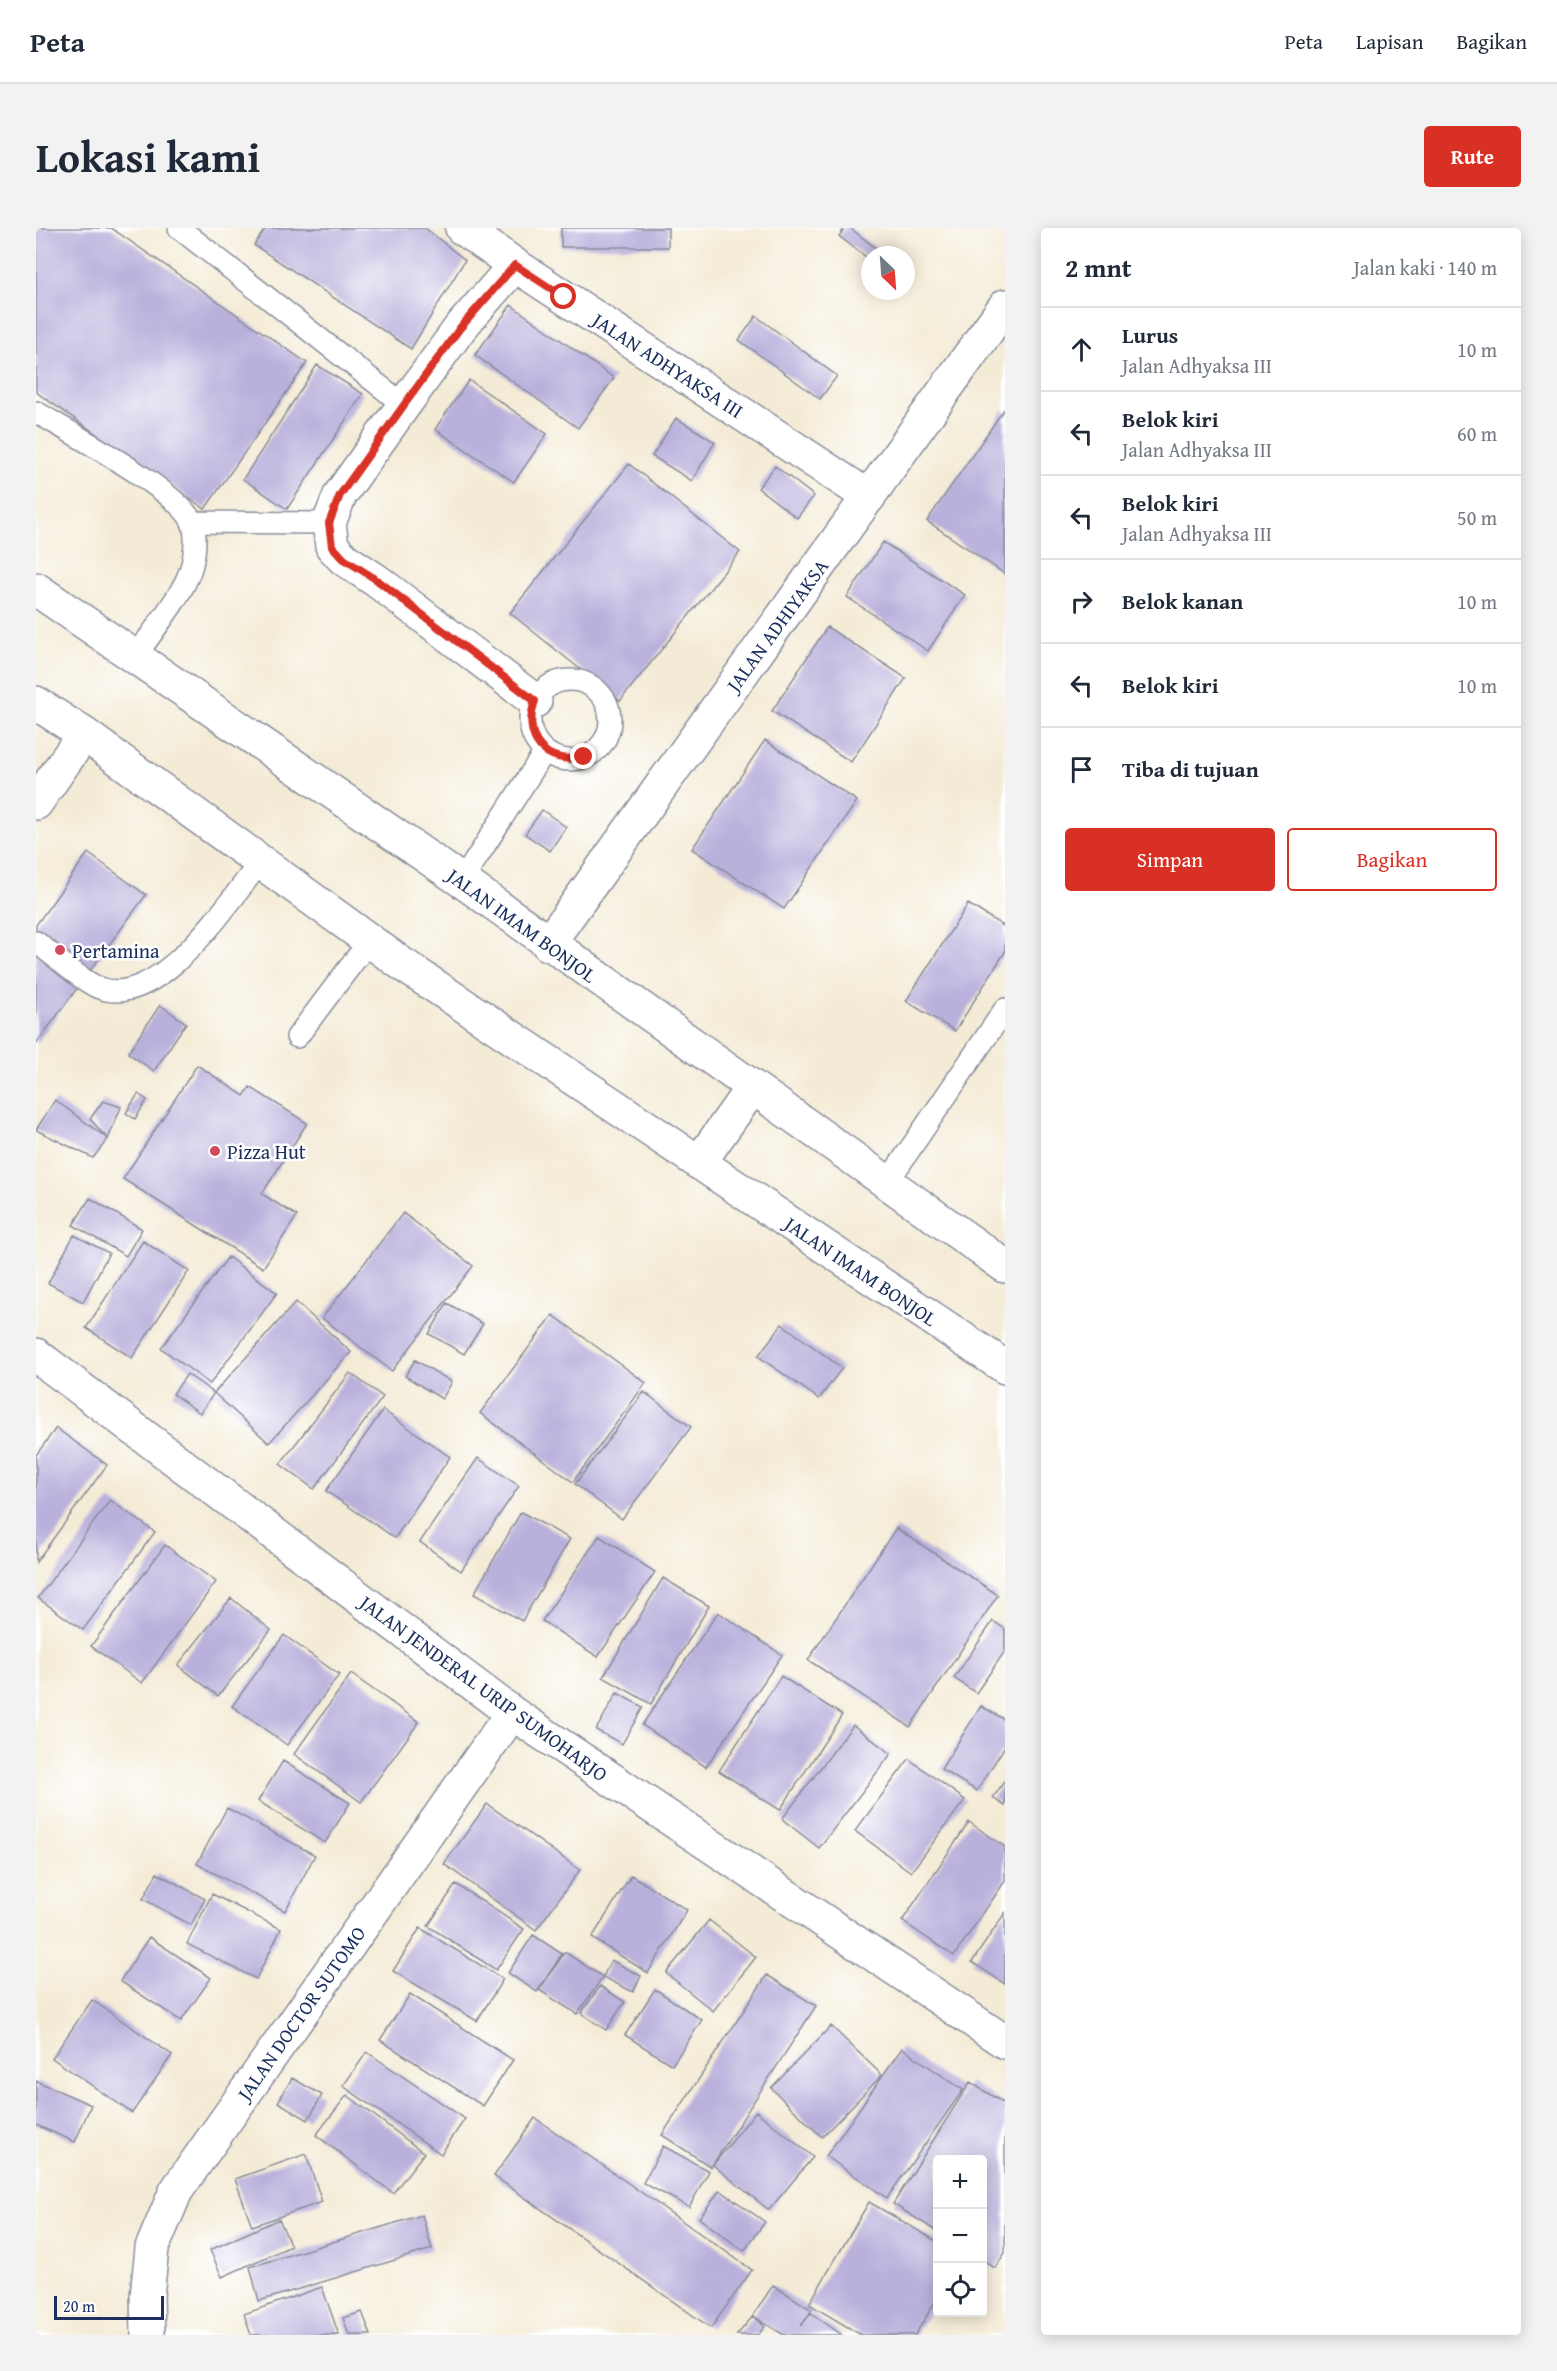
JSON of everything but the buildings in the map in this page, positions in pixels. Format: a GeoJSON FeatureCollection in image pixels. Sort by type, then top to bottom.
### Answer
{"type":"FeatureCollection","features":[{"type":"Feature","properties":{"kind":"main road","name":"JALAN ADHYAKSA III"},"geometry":{"type":"LineString","coordinates":[[462,228],[869,497]]}},
{"type":"Feature","properties":{"kind":"main road"},"geometry":{"type":"LineString","coordinates":[[515,265],[460,328],[404,405],[340,495],[329,523],[332,546],[344,559],[377,580],[535,701]]}},
{"type":"Feature","properties":{"kind":"main road","name":"JALAN ADHIYAKSA"},"geometry":{"type":"LineString","coordinates":[[548,944],[1005,306]]}},
{"type":"Feature","properties":{"kind":"main road","name":"JALAN IMAM BONJOL"},"geometry":{"type":"LineString","coordinates":[[36,589],[462,881],[1005,1266]]}},
{"type":"Feature","properties":{"kind":"main road","name":"JALAN IMAM BONJOL"},"geometry":{"type":"LineString","coordinates":[[36,703],[84,734],[370,940],[1005,1367]]}},
{"type":"Feature","properties":{"kind":"main road"},"geometry":{"type":"LineString","coordinates":[[36,803],[84,734]]}},
{"type":"Feature","properties":{"kind":"main road"},"geometry":{"type":"LineString","coordinates":[[699,1163],[752,1088]]}},
{"type":"Feature","properties":{"kind":"main road","name":"JALAN JENDERAL URIP SUMOHARJO"},"geometry":{"type":"LineString","coordinates":[[36,1355],[512,1713],[1005,2042]]}},
{"type":"Feature","properties":{"kind":"main road","name":"JALAN DOCTOR SUTOMO"},"geometry":{"type":"LineString","coordinates":[[148,2335],[147,2296],[152,2248],[176,2190],[512,1713]]}},
{"type":"Feature","properties":{"kind":"lane"},"geometry":{"type":"LineString","coordinates":[[180,228],[404,405]]}},
{"type":"Feature","properties":{"kind":"lane"},"geometry":{"type":"LineString","coordinates":[[36,412],[145,477],[175,503],[192,522],[195,547],[188,577],[135,657]]}},
{"type":"Feature","properties":{"kind":"lane"},"geometry":{"type":"LineString","coordinates":[[192,522],[329,523]]}},
{"type":"Feature","properties":{"kind":"lane"},"geometry":{"type":"LineString","coordinates":[[569,680],[583,682],[595,689],[604,699],[609,712],[610,726],[605,739],[596,750],[570,760],[545,751],[536,741],[531,728],[530,714],[535,701],[544,690],[556,683],[569,680]]}},
{"type":"Feature","properties":{"kind":"lane"},"geometry":{"type":"LineString","coordinates":[[462,881],[545,751]]}},
{"type":"Feature","properties":{"kind":"lane"},"geometry":{"type":"LineString","coordinates":[[36,942],[96,987],[129,991],[158,977],[183,958],[261,861]]}},
{"type":"Feature","properties":{"kind":"lane"},"geometry":{"type":"LineString","coordinates":[[297,1037],[370,940]]}},
{"type":"Feature","properties":{"kind":"lane"},"geometry":{"type":"LineString","coordinates":[[887,1183],[1005,1009]]}},
{"type":"Feature","properties":{"kind":"place","name":"Pertamina"},"geometry":{"type":"Point","coordinates":[60,950]}},
{"type":"Feature","properties":{"kind":"place","name":"Pizza Hut"},"geometry":{"type":"Point","coordinates":[215,1151]}},
{"type":"Feature","properties":{"kind":"route"},"geometry":{"type":"LineString","coordinates":[[564,297],[515,265],[493,293],[460,328],[404,405],[340,495],[329,523],[332,546],[344,559],[377,580],[535,701],[530,714],[531,728],[536,741],[545,751],[557,758],[570,760],[584,757]]}}]}
